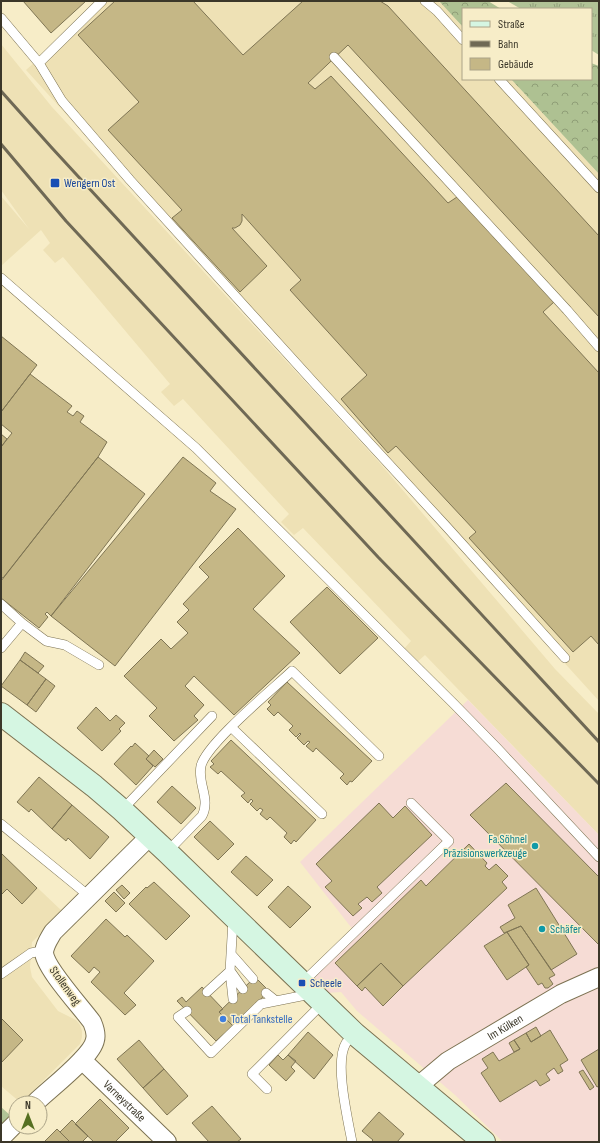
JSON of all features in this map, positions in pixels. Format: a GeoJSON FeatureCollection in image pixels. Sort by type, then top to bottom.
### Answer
{"type":"FeatureCollection","features":[{"type":"Feature","properties":{"kind":"main road"},"geometry":{"type":"LineString","coordinates":[[1,714],[94,786],[122,810],[355,1034],[484,1142]]}},
{"type":"Feature","properties":{"kind":"street","name":"Stollenweg"},"geometry":{"type":"LineString","coordinates":[[44,1095],[82,1060],[92,1048],[96,1039],[95,1029],[92,1022],[51,969],[44,953],[46,942],[53,932],[150,836]]}},
{"type":"Feature","properties":{"kind":"street","name":"Im Külken"},"geometry":{"type":"LineString","coordinates":[[417,1087],[448,1062],[554,998],[599,977]]}},
{"type":"Feature","properties":{"kind":"street","name":"Varneystraße"},"geometry":{"type":"LineString","coordinates":[[82,1060],[162,1141]]}},
{"type":"Feature","properties":{"kind":"lane"},"geometry":{"type":"LineString","coordinates":[[39,63],[102,1]]}},
{"type":"Feature","properties":{"kind":"lane"},"geometry":{"type":"LineString","coordinates":[[425,1],[438,11],[462,39]]}},
{"type":"Feature","properties":{"kind":"lane"},"geometry":{"type":"LineString","coordinates":[[1,18],[39,63],[62,101],[130,180],[565,658]]}},
{"type":"Feature","properties":{"kind":"lane"},"geometry":{"type":"LineString","coordinates":[[334,57],[567,310],[599,347]]}},
{"type":"Feature","properties":{"kind":"lane"},"geometry":{"type":"LineString","coordinates":[[500,80],[599,188]]}},
{"type":"Feature","properties":{"kind":"lane"},"geometry":{"type":"LineString","coordinates":[[1,278],[196,448],[454,704],[599,857]]}},
{"type":"Feature","properties":{"kind":"lane"},"geometry":{"type":"LineString","coordinates":[[1,604],[22,623],[46,641],[65,644],[99,665]]}},
{"type":"Feature","properties":{"kind":"lane"},"geometry":{"type":"LineString","coordinates":[[1,648],[22,623]]}},
{"type":"Feature","properties":{"kind":"lane"},"geometry":{"type":"LineString","coordinates":[[167,852],[202,816],[205,810],[206,803],[200,773],[204,757],[231,727],[292,671],[380,756]]}},
{"type":"Feature","properties":{"kind":"lane"},"geometry":{"type":"LineString","coordinates":[[122,810],[212,716]]}},
{"type":"Feature","properties":{"kind":"lane"},"geometry":{"type":"LineString","coordinates":[[231,727],[322,814]]}},
{"type":"Feature","properties":{"kind":"lane"},"geometry":{"type":"LineString","coordinates":[[267,1089],[252,1074],[313,993],[449,841],[411,803]]}},
{"type":"Feature","properties":{"kind":"lane"},"geometry":{"type":"LineString","coordinates":[[1,824],[89,896]]}},
{"type":"Feature","properties":{"kind":"lane"},"geometry":{"type":"LineString","coordinates":[[233,999],[230,971],[234,917]]}},
{"type":"Feature","properties":{"kind":"lane"},"geometry":{"type":"LineString","coordinates":[[1,974],[31,953],[44,953]]}},
{"type":"Feature","properties":{"kind":"lane"},"geometry":{"type":"LineString","coordinates":[[231,954],[253,979]]}},
{"type":"Feature","properties":{"kind":"lane"},"geometry":{"type":"LineString","coordinates":[[230,971],[243,989]]}},
{"type":"Feature","properties":{"kind":"lane"},"geometry":{"type":"LineString","coordinates":[[207,992],[230,971]]}},
{"type":"Feature","properties":{"kind":"lane"},"geometry":{"type":"LineString","coordinates":[[266,993],[276,1001]]}},
{"type":"Feature","properties":{"kind":"lane"},"geometry":{"type":"LineString","coordinates":[[187,1011],[178,1017],[212,1052],[240,1025],[259,1003],[313,993]]}},
{"type":"Feature","properties":{"kind":"lane"},"geometry":{"type":"LineString","coordinates":[[352,1142],[341,1068],[346,1044],[355,1034]]}},
{"type":"Feature","properties":{"kind":"shaded area"},"geometry":{"type":"Polygon","coordinates":[[[103,1],[437,1],[442,4],[462,26],[462,80],[512,80],[599,174],[599,701],[26,70],[103,1]]]}},
{"type":"Feature","properties":{"kind":"shaded area"},"geometry":{"type":"Polygon","coordinates":[[[1,44],[52,107],[378,461],[555,669],[599,714],[599,835],[425,655],[416,663],[403,650],[411,641],[303,528],[294,535],[281,522],[289,514],[183,399],[174,406],[161,392],[170,384],[63,257],[55,263],[43,250],[50,243],[41,230],[1,266],[1,196],[29,229],[1,190],[1,44]]]}},
{"type":"Feature","properties":{"kind":"shaded area"},"geometry":{"type":"Polygon","coordinates":[[[468,700],[599,835],[599,1142],[503,1142],[455,1095],[357,1011],[341,992],[313,994],[302,983],[354,931],[300,862],[468,700]]]}},
{"type":"Feature","properties":{"kind":"shaded area"},"geometry":{"type":"Polygon","coordinates":[[[1,853],[63,912],[32,942],[30,967],[32,977],[58,1011],[76,1020],[80,1025],[82,1037],[80,1044],[29,1095],[12,1095],[1,1086],[1,853]]]}},
{"type":"Feature","properties":{"kind":"green space"},"geometry":{"type":"Polygon","coordinates":[[[439,1],[488,1],[499,8],[462,8],[462,26],[439,1]]]}},
{"type":"Feature","properties":{"kind":"green space"},"geometry":{"type":"Polygon","coordinates":[[[507,1],[599,1],[599,55],[592,51],[592,8],[519,8],[507,1]]]}},
{"type":"Feature","properties":{"kind":"green space"},"geometry":{"type":"Polygon","coordinates":[[[592,63],[599,66],[599,174],[512,80],[592,80],[592,63]]]}},
{"type":"Feature","properties":{"kind":"green space"},"geometry":{"type":"Polygon","coordinates":[[[1,1107],[8,1113],[8,1119],[1,1126],[1,1107]]]}},
{"type":"Feature","properties":{"kind":"building"},"geometry":{"type":"Polygon","coordinates":[[[23,1],[86,1],[51,33],[23,1]]]}},
{"type":"Feature","properties":{"kind":"building"},"geometry":{"type":"Polygon","coordinates":[[[115,1],[193,1],[243,55],[303,1],[380,1],[388,6],[599,236],[599,317],[348,45],[308,83],[315,89],[331,76],[448,203],[457,197],[554,302],[543,312],[599,373],[599,645],[591,636],[573,652],[469,538],[476,532],[396,446],[388,453],[341,399],[367,375],[290,290],[301,280],[242,214],[242,221],[240,225],[232,228],[267,266],[240,292],[172,218],[182,210],[108,130],[139,102],[78,35],[115,1]]]}},
{"type":"Feature","properties":{"kind":"building"},"geometry":{"type":"Polygon","coordinates":[[[1,336],[37,365],[1,412],[1,336]]]}},
{"type":"Feature","properties":{"kind":"building"},"geometry":{"type":"Polygon","coordinates":[[[30,374],[72,406],[67,412],[73,416],[77,411],[84,416],[80,422],[107,442],[98,457],[3,578],[1,577],[1,447],[12,433],[1,424],[1,412],[30,374]]]}},
{"type":"Feature","properties":{"kind":"building"},"geometry":{"type":"Polygon","coordinates":[[[1,434],[7,439],[1,447],[1,434]]]}},
{"type":"Feature","properties":{"kind":"building"},"geometry":{"type":"Polygon","coordinates":[[[98,457],[145,494],[51,616],[47,612],[45,614],[48,617],[39,628],[1,598],[1,581],[98,457]]]}},
{"type":"Feature","properties":{"kind":"building"},"geometry":{"type":"Polygon","coordinates":[[[183,457],[216,483],[210,491],[236,509],[115,666],[51,616],[183,457]]]}},
{"type":"Feature","properties":{"kind":"building"},"geometry":{"type":"Polygon","coordinates":[[[238,528],[285,576],[253,609],[300,653],[234,715],[194,676],[185,686],[204,705],[194,716],[198,720],[174,741],[149,716],[157,708],[124,676],[161,639],[171,649],[188,633],[177,622],[189,610],[183,604],[209,577],[199,567],[238,528]]]}},
{"type":"Feature","properties":{"kind":"building"},"geometry":{"type":"Polygon","coordinates":[[[327,587],[378,638],[340,674],[290,622],[327,587]]]}},
{"type":"Feature","properties":{"kind":"building"},"geometry":{"type":"Polygon","coordinates":[[[25,652],[44,666],[38,673],[20,660],[25,652]]]}},
{"type":"Feature","properties":{"kind":"building"},"geometry":{"type":"Polygon","coordinates":[[[20,660],[46,679],[27,705],[1,686],[20,660]]]}},
{"type":"Feature","properties":{"kind":"building"},"geometry":{"type":"Polygon","coordinates":[[[46,679],[55,686],[36,712],[27,705],[46,679]]]}},
{"type":"Feature","properties":{"kind":"building"},"geometry":{"type":"Polygon","coordinates":[[[287,682],[372,761],[352,782],[350,781],[347,785],[340,778],[344,774],[316,748],[313,752],[306,746],[310,742],[308,741],[304,745],[297,738],[301,734],[300,733],[296,737],[289,730],[293,726],[278,712],[274,716],[267,709],[271,705],[268,702],[287,682]]]}},
{"type":"Feature","properties":{"kind":"building"},"geometry":{"type":"Polygon","coordinates":[[[96,707],[110,721],[116,715],[125,723],[119,729],[121,731],[102,751],[77,728],[96,707]]]}},
{"type":"Feature","properties":{"kind":"building"},"geometry":{"type":"Polygon","coordinates":[[[231,740],[316,820],[296,842],[294,840],[291,844],[284,837],[287,833],[270,817],[267,820],[260,814],[263,810],[260,808],[257,811],[250,804],[253,801],[251,799],[248,803],[241,796],[245,793],[221,771],[218,774],[210,767],[214,764],[211,761],[231,740]]]}},
{"type":"Feature","properties":{"kind":"building"},"geometry":{"type":"Polygon","coordinates":[[[135,743],[149,756],[146,759],[153,766],[136,785],[114,764],[135,743]]]}},
{"type":"Feature","properties":{"kind":"building"},"geometry":{"type":"Polygon","coordinates":[[[154,750],[163,759],[155,767],[146,759],[154,750]]]}},
{"type":"Feature","properties":{"kind":"building"},"geometry":{"type":"Polygon","coordinates":[[[39,777],[72,805],[52,829],[31,809],[29,812],[17,802],[39,777]]]}},
{"type":"Feature","properties":{"kind":"building","name":"Fa.Söhnel Präzisionswerkzeuge"},"geometry":{"type":"Polygon","coordinates":[[[506,783],[599,877],[598,944],[470,815],[506,783]]]}},
{"type":"Feature","properties":{"kind":"building"},"geometry":{"type":"Polygon","coordinates":[[[172,786],[196,808],[181,824],[157,802],[172,786]]]}},
{"type":"Feature","properties":{"kind":"building"},"geometry":{"type":"Polygon","coordinates":[[[379,803],[393,818],[405,806],[432,835],[377,887],[382,893],[372,902],[367,897],[358,904],[362,908],[353,916],[325,887],[332,881],[316,864],[379,803]]]}},
{"type":"Feature","properties":{"kind":"building"},"geometry":{"type":"Polygon","coordinates":[[[72,805],[109,837],[90,859],[68,838],[66,841],[52,829],[72,805]]]}},
{"type":"Feature","properties":{"kind":"building"},"geometry":{"type":"Polygon","coordinates":[[[210,821],[234,844],[218,860],[194,837],[210,821]]]}},
{"type":"Feature","properties":{"kind":"building"},"geometry":{"type":"Polygon","coordinates":[[[469,844],[487,863],[485,866],[489,870],[496,864],[508,876],[502,882],[507,888],[403,986],[381,963],[357,986],[335,963],[421,880],[426,886],[469,844]]]}},
{"type":"Feature","properties":{"kind":"building"},"geometry":{"type":"Polygon","coordinates":[[[1,853],[37,888],[22,904],[7,889],[1,895],[1,853]]]}},
{"type":"Feature","properties":{"kind":"building"},"geometry":{"type":"Polygon","coordinates":[[[246,856],[273,880],[257,896],[231,872],[246,856]]]}},
{"type":"Feature","properties":{"kind":"building"},"geometry":{"type":"Polygon","coordinates":[[[154,882],[190,916],[166,940],[129,904],[146,887],[147,888],[154,882]]]}},
{"type":"Feature","properties":{"kind":"building"},"geometry":{"type":"Polygon","coordinates":[[[122,885],[130,893],[124,899],[116,890],[122,885]]]}},
{"type":"Feature","properties":{"kind":"building"},"geometry":{"type":"Polygon","coordinates":[[[288,886],[311,907],[290,928],[268,907],[288,886]]]}},
{"type":"Feature","properties":{"kind":"building","name":"Schäfer"},"geometry":{"type":"Polygon","coordinates":[[[536,888],[577,954],[551,970],[521,926],[504,933],[500,927],[515,918],[508,905],[536,888]]]}},
{"type":"Feature","properties":{"kind":"building"},"geometry":{"type":"Polygon","coordinates":[[[114,892],[125,903],[116,912],[105,901],[114,892]]]}},
{"type":"Feature","properties":{"kind":"building"},"geometry":{"type":"Polygon","coordinates":[[[106,919],[125,937],[127,935],[154,961],[124,993],[136,1005],[125,1015],[91,982],[100,972],[94,967],[89,973],[71,956],[106,919]]]}},
{"type":"Feature","properties":{"kind":"building"},"geometry":{"type":"Polygon","coordinates":[[[521,926],[555,975],[549,978],[553,984],[548,988],[545,988],[542,983],[538,985],[526,967],[529,965],[507,932],[521,926]]]}},
{"type":"Feature","properties":{"kind":"building"},"geometry":{"type":"Polygon","coordinates":[[[507,932],[529,965],[507,980],[484,946],[507,932]]]}},
{"type":"Feature","properties":{"kind":"building"},"geometry":{"type":"Polygon","coordinates":[[[381,963],[403,986],[383,1006],[365,987],[362,991],[357,986],[381,963]]]}},
{"type":"Feature","properties":{"kind":"building"},"geometry":{"type":"Polygon","coordinates":[[[255,977],[269,991],[233,1026],[219,1012],[255,977]]]}},
{"type":"Feature","properties":{"kind":"building"},"geometry":{"type":"Polygon","coordinates":[[[202,987],[223,1009],[219,1012],[233,1026],[216,1041],[177,1001],[182,997],[186,1002],[202,987]]]}},
{"type":"Feature","properties":{"kind":"building"},"geometry":{"type":"Polygon","coordinates":[[[1,1018],[23,1040],[1,1063],[1,1018]]]}},
{"type":"Feature","properties":{"kind":"building"},"geometry":{"type":"Polygon","coordinates":[[[536,1027],[541,1036],[531,1042],[526,1033],[536,1027]]]}},
{"type":"Feature","properties":{"kind":"building"},"geometry":{"type":"Polygon","coordinates":[[[550,1030],[568,1060],[560,1065],[563,1071],[558,1074],[554,1068],[546,1074],[550,1080],[540,1086],[536,1080],[500,1102],[481,1073],[488,1068],[482,1059],[493,1052],[499,1061],[520,1049],[514,1040],[526,1033],[531,1042],[550,1030]]]}},
{"type":"Feature","properties":{"kind":"building"},"geometry":{"type":"Polygon","coordinates":[[[308,1032],[333,1055],[314,1079],[288,1055],[308,1032]]]}},
{"type":"Feature","properties":{"kind":"building"},"geometry":{"type":"Polygon","coordinates":[[[139,1040],[164,1069],[143,1088],[117,1059],[139,1040]]]}},
{"type":"Feature","properties":{"kind":"building"},"geometry":{"type":"Polygon","coordinates":[[[514,1040],[520,1049],[514,1052],[509,1043],[514,1040]]]}},
{"type":"Feature","properties":{"kind":"building"},"geometry":{"type":"Polygon","coordinates":[[[599,1049],[599,1086],[597,1087],[581,1060],[599,1049]]]}},
{"type":"Feature","properties":{"kind":"building"},"geometry":{"type":"Polygon","coordinates":[[[278,1055],[283,1060],[288,1055],[296,1061],[291,1067],[295,1071],[286,1081],[269,1065],[278,1055]]]}},
{"type":"Feature","properties":{"kind":"building"},"geometry":{"type":"Polygon","coordinates":[[[164,1069],[188,1096],[167,1115],[143,1088],[164,1069]]]}},
{"type":"Feature","properties":{"kind":"building"},"geometry":{"type":"Polygon","coordinates":[[[583,1070],[594,1087],[590,1090],[579,1072],[583,1070]]]}},
{"type":"Feature","properties":{"kind":"building"},"geometry":{"type":"Polygon","coordinates":[[[100,1099],[129,1128],[115,1142],[94,1142],[75,1124],[100,1099]]]}},
{"type":"Feature","properties":{"kind":"building"},"geometry":{"type":"Polygon","coordinates":[[[212,1106],[241,1139],[237,1142],[209,1142],[192,1123],[212,1106]]]}},
{"type":"Feature","properties":{"kind":"building"},"geometry":{"type":"Polygon","coordinates":[[[379,1112],[404,1134],[397,1142],[371,1142],[373,1140],[362,1131],[379,1112]]]}},
{"type":"Feature","properties":{"kind":"building"},"geometry":{"type":"Polygon","coordinates":[[[72,1120],[88,1136],[82,1142],[70,1142],[60,1132],[72,1120]]]}},
{"type":"Feature","properties":{"kind":"building"},"geometry":{"type":"Polygon","coordinates":[[[57,1129],[70,1142],[45,1141],[57,1129]]]}},
{"type":"Feature","properties":{"kind":"railway"},"geometry":{"type":"LineString","coordinates":[[1,91],[599,742]]}},
{"type":"Feature","properties":{"kind":"railway"},"geometry":{"type":"LineString","coordinates":[[1,144],[66,221],[378,557],[599,784]]}},
{"type":"Feature","properties":{"kind":"place","name":"Wengern Ost"},"geometry":{"type":"Point","coordinates":[55,183]}},
{"type":"Feature","properties":{"kind":"place","name":"Fa.Söhnel Präzisionswerkzeuge"},"geometry":{"type":"Point","coordinates":[535,846]}},
{"type":"Feature","properties":{"kind":"place","name":"Schäfer"},"geometry":{"type":"Point","coordinates":[542,929]}},
{"type":"Feature","properties":{"kind":"place","name":"Scheele"},"geometry":{"type":"Point","coordinates":[302,983]}},
{"type":"Feature","properties":{"kind":"place","name":"Total Tankstelle"},"geometry":{"type":"Point","coordinates":[223,1019]}}]}
